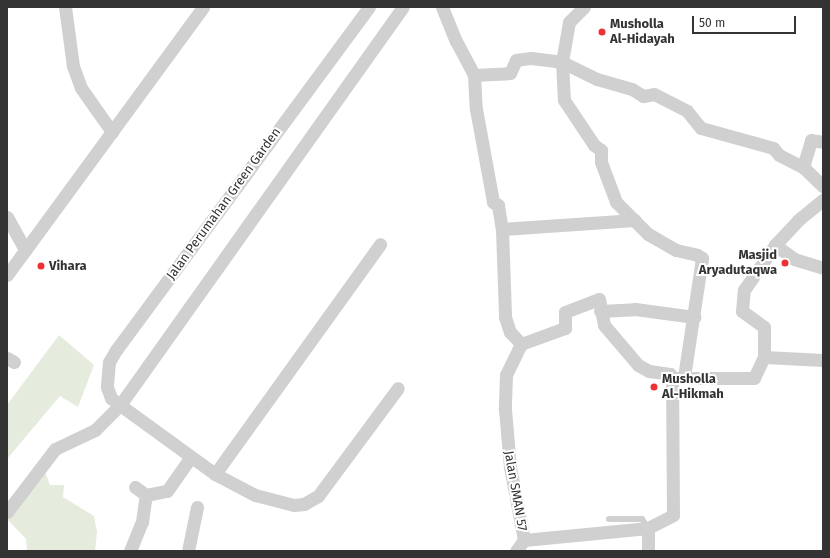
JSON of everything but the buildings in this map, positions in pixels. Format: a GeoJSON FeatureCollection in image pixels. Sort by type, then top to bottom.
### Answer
{"type":"FeatureCollection","features":[{"type":"Feature","properties":{"kind":"street"},"geometry":{"type":"LineString","coordinates":[[65,7],[73,66],[78,81],[112,132]]}},
{"type":"Feature","properties":{"kind":"street","name":"Jalan Perumahan Green Garden"},"geometry":{"type":"LineString","coordinates":[[369,7],[116,350],[109,362],[107,387],[111,398],[190,458],[215,474],[239,488],[269,500],[294,505],[312,501],[398,388]]}},
{"type":"Feature","properties":{"kind":"street"},"geometry":{"type":"LineString","coordinates":[[7,512],[55,449],[96,430],[120,405],[403,7]]}},
{"type":"Feature","properties":{"kind":"street"},"geometry":{"type":"LineString","coordinates":[[442,7],[456,41],[474,75],[476,109],[492,202],[498,205],[502,229],[505,317],[510,332],[521,344],[565,328],[564,314],[566,311],[597,299],[600,301],[600,311],[604,325],[638,365],[649,371],[670,374],[678,378],[751,380],[754,378],[764,357],[763,326],[744,314],[741,302],[750,278],[775,245],[798,220],[823,200]]}},
{"type":"Feature","properties":{"kind":"street"},"geometry":{"type":"LineString","coordinates":[[584,7],[569,22],[562,62],[564,100],[590,140],[601,150],[601,162],[616,202],[648,234],[676,250],[697,255],[702,258],[694,317],[678,378],[673,515],[648,528],[648,551]]}},
{"type":"Feature","properties":{"kind":"street"},"geometry":{"type":"LineString","coordinates":[[7,275],[112,132],[198,10]]}},
{"type":"Feature","properties":{"kind":"street"},"geometry":{"type":"LineString","coordinates":[[474,75],[510,73],[516,60],[531,58],[562,62],[597,79],[632,89],[643,96],[654,94],[687,111],[701,128],[773,148],[779,155],[802,167],[823,186]]}},
{"type":"Feature","properties":{"kind":"street"},"geometry":{"type":"LineString","coordinates":[[802,167],[810,140],[823,142]]}},
{"type":"Feature","properties":{"kind":"street"},"geometry":{"type":"LineString","coordinates":[[7,217],[25,250]]}},
{"type":"Feature","properties":{"kind":"street"},"geometry":{"type":"LineString","coordinates":[[502,229],[635,220]]}},
{"type":"Feature","properties":{"kind":"street"},"geometry":{"type":"LineString","coordinates":[[215,474],[380,244]]}},
{"type":"Feature","properties":{"kind":"street"},"geometry":{"type":"LineString","coordinates":[[775,245],[794,259],[823,268]]}},
{"type":"Feature","properties":{"kind":"street"},"geometry":{"type":"LineString","coordinates":[[600,311],[635,309],[694,317]]}},
{"type":"Feature","properties":{"kind":"street","name":"Jalan SMAN 57"},"geometry":{"type":"LineString","coordinates":[[521,344],[506,375],[505,409],[510,467],[524,540],[648,528]]}},
{"type":"Feature","properties":{"kind":"street"},"geometry":{"type":"LineString","coordinates":[[764,357],[823,360]]}},
{"type":"Feature","properties":{"kind":"street"},"geometry":{"type":"LineString","coordinates":[[130,551],[142,522],[140,491],[167,491],[190,458]]}},
{"type":"Feature","properties":{"kind":"street"},"geometry":{"type":"LineString","coordinates":[[188,551],[197,507]]}},
{"type":"Feature","properties":{"kind":"street"},"geometry":{"type":"LineString","coordinates":[[516,551],[524,540]]}},
{"type":"Feature","properties":{"kind":"lane"},"geometry":{"type":"LineString","coordinates":[[609,519],[642,519],[648,528]]}},
{"type":"Feature","properties":{"kind":"shaded area"},"geometry":{"type":"Polygon","coordinates":[[[59,335],[94,365],[78,407],[60,396],[7,459],[7,405],[59,335]]]}},
{"type":"Feature","properties":{"kind":"shaded area"},"geometry":{"type":"Polygon","coordinates":[[[44,469],[50,485],[64,485],[63,497],[94,516],[97,532],[95,551],[23,551],[27,550],[26,539],[8,520],[44,469]]]}},
{"type":"Feature","properties":{"kind":"place","name":"Musholla Al-Hidayah"},"geometry":{"type":"Point","coordinates":[602,32]}},
{"type":"Feature","properties":{"kind":"place","name":"Masjid Aryadutaqwa"},"geometry":{"type":"Point","coordinates":[785,263]}},
{"type":"Feature","properties":{"kind":"place","name":"Vihara"},"geometry":{"type":"Point","coordinates":[41,266]}},
{"type":"Feature","properties":{"kind":"place","name":"Musholla Al-Hikmah"},"geometry":{"type":"Point","coordinates":[654,387]}}]}
